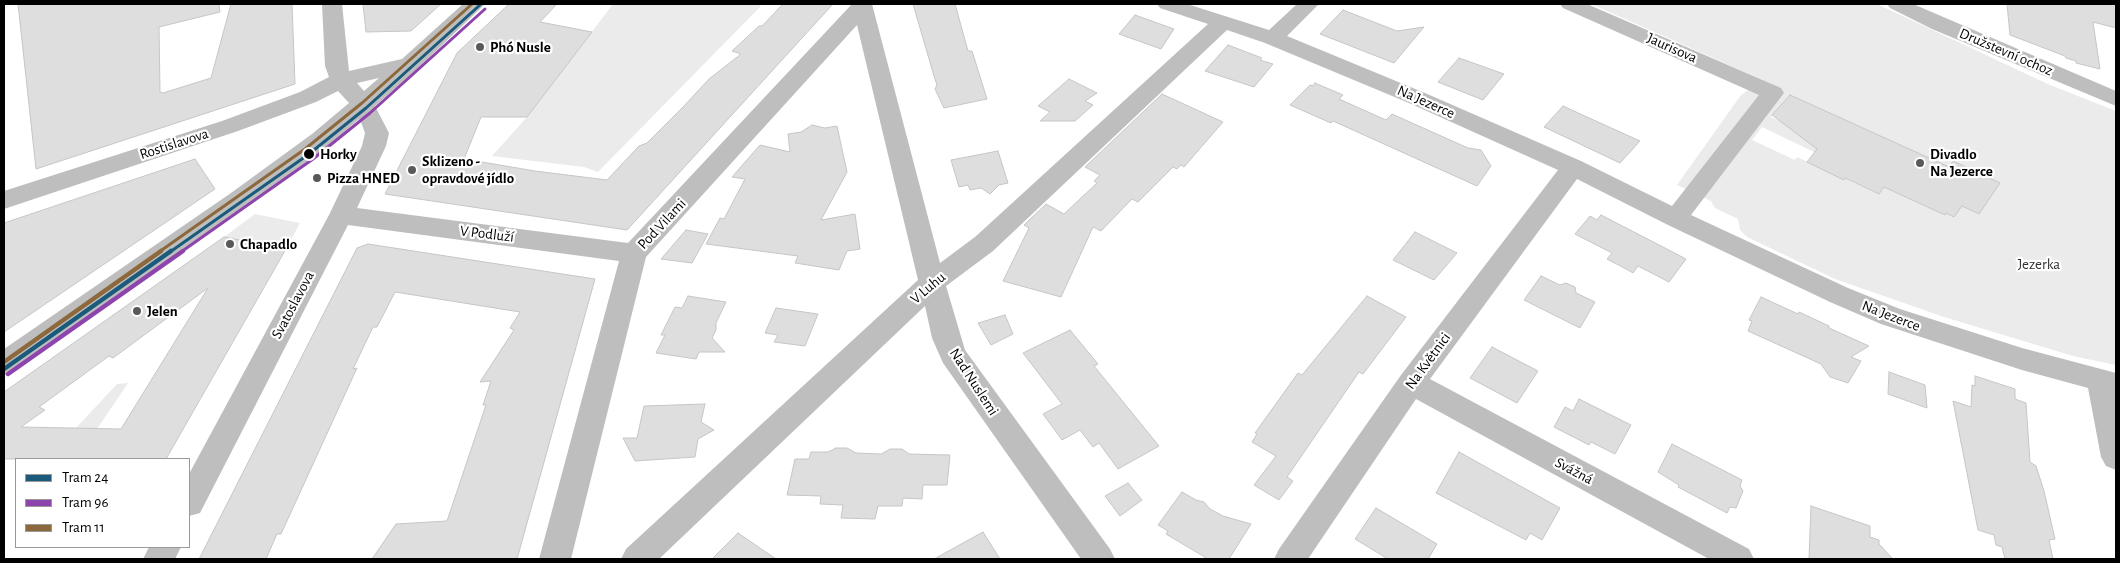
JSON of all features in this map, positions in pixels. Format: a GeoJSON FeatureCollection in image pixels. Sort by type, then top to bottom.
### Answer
{"type":"FeatureCollection","features":[{"type":"Feature","properties":{"kind":"street"},"geometry":{"type":"LineString","coordinates":[[332,4],[336,66],[341,80],[363,104]]}},
{"type":"Feature","properties":{"kind":"street"},"geometry":{"type":"LineString","coordinates":[[4,364],[248,194],[320,140],[408,66],[475,4]]}},
{"type":"Feature","properties":{"kind":"street","name":"Na Jezerce"},"geometry":{"type":"LineString","coordinates":[[1167,4],[1274,38],[1417,98],[1572,167],[1677,219],[1839,295],[1891,317],[2022,359],[2108,382]]}},
{"type":"Feature","properties":{"kind":"street"},"geometry":{"type":"LineString","coordinates":[[1274,38],[1309,4]]}},
{"type":"Feature","properties":{"kind":"street","name":"Jaurisova"},"geometry":{"type":"LineString","coordinates":[[1570,4],[1773,93],[1738,138]]}},
{"type":"Feature","properties":{"kind":"street","name":"Družstevní ochoz"},"geometry":{"type":"LineString","coordinates":[[1897,4],[1939,24],[2116,99]]}},
{"type":"Feature","properties":{"kind":"street","name":"Pod Vilami"},"geometry":{"type":"LineString","coordinates":[[555,559],[634,253],[862,5]]}},
{"type":"Feature","properties":{"kind":"street","name":"Nad Nuslemi"},"geometry":{"type":"LineString","coordinates":[[862,5],[946,338],[953,355],[1099,559]]}},
{"type":"Feature","properties":{"kind":"street","name":"V Luhu"},"geometry":{"type":"LineString","coordinates":[[637,559],[932,283],[984,244],[1224,21]]}},
{"type":"Feature","properties":{"kind":"street"},"geometry":{"type":"LineString","coordinates":[[341,80],[408,66]]}},
{"type":"Feature","properties":{"kind":"street","name":"Rostislavova"},"geometry":{"type":"LineString","coordinates":[[4,200],[230,126],[308,97],[341,80]]}},
{"type":"Feature","properties":{"kind":"street","name":"Svatoslavova"},"geometry":{"type":"LineString","coordinates":[[190,501],[340,215],[374,146],[377,133],[363,104]]}},
{"type":"Feature","properties":{"kind":"street"},"geometry":{"type":"LineString","coordinates":[[1677,219],[1684,206],[1738,138]]}},
{"type":"Feature","properties":{"kind":"street","name":"Na Květnici"},"geometry":{"type":"LineString","coordinates":[[1290,559],[1411,384],[1572,167]]}},
{"type":"Feature","properties":{"kind":"street","name":"V Podluží"},"geometry":{"type":"LineString","coordinates":[[340,215],[634,253]]}},
{"type":"Feature","properties":{"kind":"street"},"geometry":{"type":"LineString","coordinates":[[2108,382],[2116,457]]}},
{"type":"Feature","properties":{"kind":"street","name":"Svážná"},"geometry":{"type":"LineString","coordinates":[[1411,384],[1738,559]]}},
{"type":"Feature","properties":{"kind":"green space"},"geometry":{"type":"Polygon","coordinates":[[[613,4],[760,4],[760,7],[598,172],[584,167],[492,156],[527,117],[613,4]]]}},
{"type":"Feature","properties":{"kind":"green space","name":"Jezerka"},"geometry":{"type":"Polygon","coordinates":[[[1591,4],[1877,4],[2050,85],[2116,111],[2116,365],[2073,356],[1944,317],[1835,279],[1747,237],[1740,230],[1738,219],[1715,208],[1711,201],[1677,185],[1741,95],[1763,80],[1591,4]],[[1790,95],[1771,117],[1859,158],[1837,163],[1762,127],[1752,140],[1795,160],[1797,157],[1878,194],[1884,187],[1945,215],[1946,213],[1954,217],[1962,206],[1979,214],[2000,183],[1953,162],[1949,167],[1790,95]]]}},
{"type":"Feature","properties":{"kind":"green space"},"geometry":{"type":"Polygon","coordinates":[[[255,214],[300,223],[286,249],[224,237],[255,214]]]}},
{"type":"Feature","properties":{"kind":"green space"},"geometry":{"type":"Polygon","coordinates":[[[128,383],[97,429],[76,428],[117,384],[128,383]]]}},
{"type":"Feature","properties":{"kind":"building"},"geometry":{"type":"Polygon","coordinates":[[[18,4],[219,4],[220,12],[159,27],[160,92],[163,93],[211,78],[231,4],[292,4],[295,84],[36,169],[18,4]]]}},
{"type":"Feature","properties":{"kind":"building"},"geometry":{"type":"Polygon","coordinates":[[[363,4],[441,4],[411,31],[366,32],[363,4]]]}},
{"type":"Feature","properties":{"kind":"building"},"geometry":{"type":"Polygon","coordinates":[[[509,4],[557,4],[540,22],[592,32],[527,117],[481,117],[464,159],[535,171],[607,180],[639,146],[647,143],[709,79],[741,54],[732,51],[759,26],[762,26],[783,4],[833,4],[627,230],[385,194],[457,53],[509,4]]]}},
{"type":"Feature","properties":{"kind":"building"},"geometry":{"type":"Polygon","coordinates":[[[913,4],[955,4],[968,51],[972,51],[987,99],[944,108],[935,89],[937,85],[913,4]]]}},
{"type":"Feature","properties":{"kind":"building"},"geometry":{"type":"Polygon","coordinates":[[[2007,4],[2116,4],[2116,28],[2093,22],[2100,69],[2076,63],[2076,61],[2065,56],[2010,35],[2007,4]]]}},
{"type":"Feature","properties":{"kind":"building"},"geometry":{"type":"Polygon","coordinates":[[[1343,10],[1397,31],[1424,27],[1394,63],[1320,34],[1343,10]]]}},
{"type":"Feature","properties":{"kind":"building"},"geometry":{"type":"Polygon","coordinates":[[[1135,15],[1174,29],[1161,49],[1119,34],[1135,15]]]}},
{"type":"Feature","properties":{"kind":"building"},"geometry":{"type":"Polygon","coordinates":[[[1228,45],[1273,64],[1254,87],[1205,71],[1228,45]]]}},
{"type":"Feature","properties":{"kind":"building"},"geometry":{"type":"Polygon","coordinates":[[[1459,58],[1504,74],[1483,100],[1438,82],[1459,58]]]}},
{"type":"Feature","properties":{"kind":"building"},"geometry":{"type":"Polygon","coordinates":[[[1069,79],[1097,93],[1085,101],[1093,105],[1075,121],[1040,121],[1050,112],[1038,106],[1069,79]]]}},
{"type":"Feature","properties":{"kind":"building"},"geometry":{"type":"Polygon","coordinates":[[[1315,83],[1343,95],[1339,99],[1386,120],[1392,114],[1468,148],[1481,150],[1491,166],[1477,186],[1333,121],[1331,123],[1290,105],[1310,85],[1313,86],[1315,83]]]}},
{"type":"Feature","properties":{"kind":"building"},"geometry":{"type":"Polygon","coordinates":[[[1162,94],[1223,122],[1184,167],[1181,165],[1177,169],[1173,167],[1138,202],[1132,199],[1101,231],[1093,227],[1061,297],[1003,281],[1029,228],[1024,225],[1046,204],[1064,214],[1097,183],[1094,181],[1100,175],[1085,167],[1162,94]]]}},
{"type":"Feature","properties":{"kind":"building"},"geometry":{"type":"Polygon","coordinates":[[[1790,95],[1949,167],[1953,161],[2000,183],[1979,214],[1962,206],[1954,217],[1946,213],[1945,215],[1884,187],[1879,194],[1845,178],[1844,180],[1807,162],[1817,149],[1772,115],[1790,95]]]}},
{"type":"Feature","properties":{"kind":"building"},"geometry":{"type":"Polygon","coordinates":[[[1563,106],[1640,141],[1620,163],[1544,127],[1563,106]]]}},
{"type":"Feature","properties":{"kind":"building"},"geometry":{"type":"Polygon","coordinates":[[[812,125],[825,128],[837,126],[847,172],[821,220],[855,214],[860,249],[847,251],[839,270],[795,263],[798,256],[706,244],[720,218],[724,219],[745,179],[732,177],[760,145],[790,152],[788,134],[801,132],[812,125]]]}},
{"type":"Feature","properties":{"kind":"building"},"geometry":{"type":"Polygon","coordinates":[[[998,151],[1008,183],[999,185],[990,194],[981,188],[970,190],[968,185],[959,187],[951,160],[998,151]]]}},
{"type":"Feature","properties":{"kind":"building"},"geometry":{"type":"Polygon","coordinates":[[[195,159],[215,189],[4,332],[4,223],[195,159]]]}},
{"type":"Feature","properties":{"kind":"building"},"geometry":{"type":"Polygon","coordinates":[[[1601,215],[1686,259],[1669,282],[1638,266],[1633,273],[1607,259],[1612,253],[1575,234],[1590,216],[1597,220],[1601,215]]]}},
{"type":"Feature","properties":{"kind":"building"},"geometry":{"type":"Polygon","coordinates":[[[686,230],[708,234],[692,263],[661,259],[686,230]]]}},
{"type":"Feature","properties":{"kind":"building"},"geometry":{"type":"Polygon","coordinates":[[[1415,232],[1457,253],[1434,280],[1393,260],[1415,232]]]}},
{"type":"Feature","properties":{"kind":"building"},"geometry":{"type":"Polygon","coordinates":[[[224,237],[286,249],[167,458],[4,459],[4,392],[224,237]],[[208,288],[113,358],[109,356],[39,407],[45,410],[21,427],[121,429],[208,288]]]}},
{"type":"Feature","properties":{"kind":"building"},"geometry":{"type":"Polygon","coordinates":[[[368,244],[595,279],[517,559],[372,559],[396,524],[447,521],[486,405],[483,405],[491,381],[480,382],[514,330],[510,328],[520,312],[395,292],[377,327],[373,327],[353,369],[357,368],[281,534],[277,534],[266,559],[199,559],[357,248],[368,244]]]}},
{"type":"Feature","properties":{"kind":"building"},"geometry":{"type":"Polygon","coordinates":[[[1541,276],[1560,285],[1566,283],[1575,287],[1576,293],[1595,302],[1580,328],[1524,300],[1541,276]]]}},
{"type":"Feature","properties":{"kind":"building"},"geometry":{"type":"Polygon","coordinates":[[[688,296],[726,302],[716,323],[716,330],[712,338],[725,352],[699,352],[696,359],[656,353],[665,335],[661,335],[675,307],[682,308],[688,296]]]}},
{"type":"Feature","properties":{"kind":"building"},"geometry":{"type":"Polygon","coordinates":[[[1367,296],[1406,317],[1363,374],[1359,372],[1287,477],[1293,481],[1279,500],[1254,485],[1276,456],[1252,442],[1257,434],[1255,433],[1298,373],[1302,375],[1367,296]]]}},
{"type":"Feature","properties":{"kind":"building"},"geometry":{"type":"Polygon","coordinates":[[[1761,297],[1798,314],[1799,312],[1869,346],[1851,357],[1861,361],[1848,383],[1830,377],[1821,364],[1748,331],[1752,321],[1749,320],[1761,297]]]}},
{"type":"Feature","properties":{"kind":"building"},"geometry":{"type":"Polygon","coordinates":[[[776,308],[818,314],[805,346],[774,342],[778,335],[765,333],[776,308]]]}},
{"type":"Feature","properties":{"kind":"building"},"geometry":{"type":"Polygon","coordinates":[[[1005,315],[1013,334],[991,345],[978,323],[1005,315]]]}},
{"type":"Feature","properties":{"kind":"building"},"geometry":{"type":"Polygon","coordinates":[[[1070,330],[1098,364],[1094,366],[1159,446],[1118,469],[1099,443],[1093,447],[1080,430],[1062,440],[1043,414],[1062,404],[1023,353],[1070,330]]]}},
{"type":"Feature","properties":{"kind":"building"},"geometry":{"type":"Polygon","coordinates":[[[1492,347],[1538,371],[1517,403],[1470,378],[1492,347]]]}},
{"type":"Feature","properties":{"kind":"building"},"geometry":{"type":"Polygon","coordinates":[[[1889,372],[1925,385],[1927,408],[1888,394],[1889,372]]]}},
{"type":"Feature","properties":{"kind":"building"},"geometry":{"type":"Polygon","coordinates":[[[1975,376],[2015,389],[2015,399],[2026,403],[2030,462],[2036,466],[2044,491],[2055,539],[2049,540],[2053,559],[2005,559],[2002,547],[1996,545],[1994,535],[1978,530],[1953,401],[1971,407],[1972,385],[1975,386],[1975,376]]]}},
{"type":"Feature","properties":{"kind":"building"},"geometry":{"type":"Polygon","coordinates":[[[1579,399],[1631,425],[1615,454],[1591,442],[1589,445],[1554,427],[1565,407],[1573,411],[1579,399]]]}},
{"type":"Feature","properties":{"kind":"building"},"geometry":{"type":"Polygon","coordinates":[[[705,404],[701,422],[714,430],[698,439],[695,457],[635,461],[623,438],[637,438],[644,406],[705,404]]]}},
{"type":"Feature","properties":{"kind":"building"},"geometry":{"type":"Polygon","coordinates":[[[1672,444],[1742,480],[1740,486],[1743,491],[1736,508],[1730,507],[1727,513],[1678,487],[1679,485],[1658,472],[1672,444]]]}},
{"type":"Feature","properties":{"kind":"building"},"geometry":{"type":"Polygon","coordinates":[[[836,448],[847,448],[856,453],[881,454],[890,449],[902,449],[909,454],[950,455],[947,485],[923,485],[922,499],[903,498],[902,506],[878,506],[875,519],[841,518],[843,505],[820,504],[821,496],[787,495],[795,459],[809,459],[811,452],[828,452],[836,448]]]}},
{"type":"Feature","properties":{"kind":"building"},"geometry":{"type":"Polygon","coordinates":[[[1459,452],[1560,508],[1542,540],[1530,533],[1526,540],[1436,493],[1459,452]]]}},
{"type":"Feature","properties":{"kind":"building"},"geometry":{"type":"Polygon","coordinates":[[[1128,483],[1142,500],[1120,516],[1105,496],[1128,483]]]}},
{"type":"Feature","properties":{"kind":"building"},"geometry":{"type":"Polygon","coordinates":[[[1182,492],[1204,502],[1210,509],[1223,516],[1251,524],[1229,559],[1208,559],[1166,534],[1168,531],[1158,525],[1182,492]]]}},
{"type":"Feature","properties":{"kind":"building"},"geometry":{"type":"Polygon","coordinates":[[[1811,506],[1870,526],[1870,537],[1879,540],[1879,544],[1893,559],[1809,559],[1811,506]]]}},
{"type":"Feature","properties":{"kind":"building"},"geometry":{"type":"Polygon","coordinates":[[[1376,508],[1437,544],[1428,559],[1388,559],[1355,539],[1376,508]]]}},
{"type":"Feature","properties":{"kind":"building"},"geometry":{"type":"Polygon","coordinates":[[[983,532],[1000,559],[934,559],[983,532]]]}},
{"type":"Feature","properties":{"kind":"building"},"geometry":{"type":"Polygon","coordinates":[[[738,533],[776,559],[712,559],[738,533]]]}},
{"type":"Feature","properties":{"kind":"tram line","name":"11"},"geometry":{"type":"LineString","coordinates":[[4,362],[305,149],[362,103],[472,4]]}},
{"type":"Feature","properties":{"kind":"tram line","name":"24"},"geometry":{"type":"LineString","coordinates":[[4,369],[309,154],[366,108],[481,4]]}},
{"type":"Feature","properties":{"kind":"tram line","name":"96"},"geometry":{"type":"LineString","coordinates":[[8,374],[313,159],[370,113],[485,9]]}},
{"type":"Feature","properties":{"kind":"place","name":"Phó Nusle"},"geometry":{"type":"Point","coordinates":[480,47]}},
{"type":"Feature","properties":{"kind":"place","name":"Horky"},"geometry":{"type":"Point","coordinates":[309,154]}},
{"type":"Feature","properties":{"kind":"place","name":"Divadlo Na Jezerce"},"geometry":{"type":"Point","coordinates":[1920,163]}},
{"type":"Feature","properties":{"kind":"place","name":"Sklizeno - opravdové jídlo"},"geometry":{"type":"Point","coordinates":[412,170]}},
{"type":"Feature","properties":{"kind":"place","name":"Pizza HNED"},"geometry":{"type":"Point","coordinates":[317,178]}},
{"type":"Feature","properties":{"kind":"place","name":"Chapadlo"},"geometry":{"type":"Point","coordinates":[230,244]}},
{"type":"Feature","properties":{"kind":"place","name":"Jelen"},"geometry":{"type":"Point","coordinates":[137,311]}}]}
